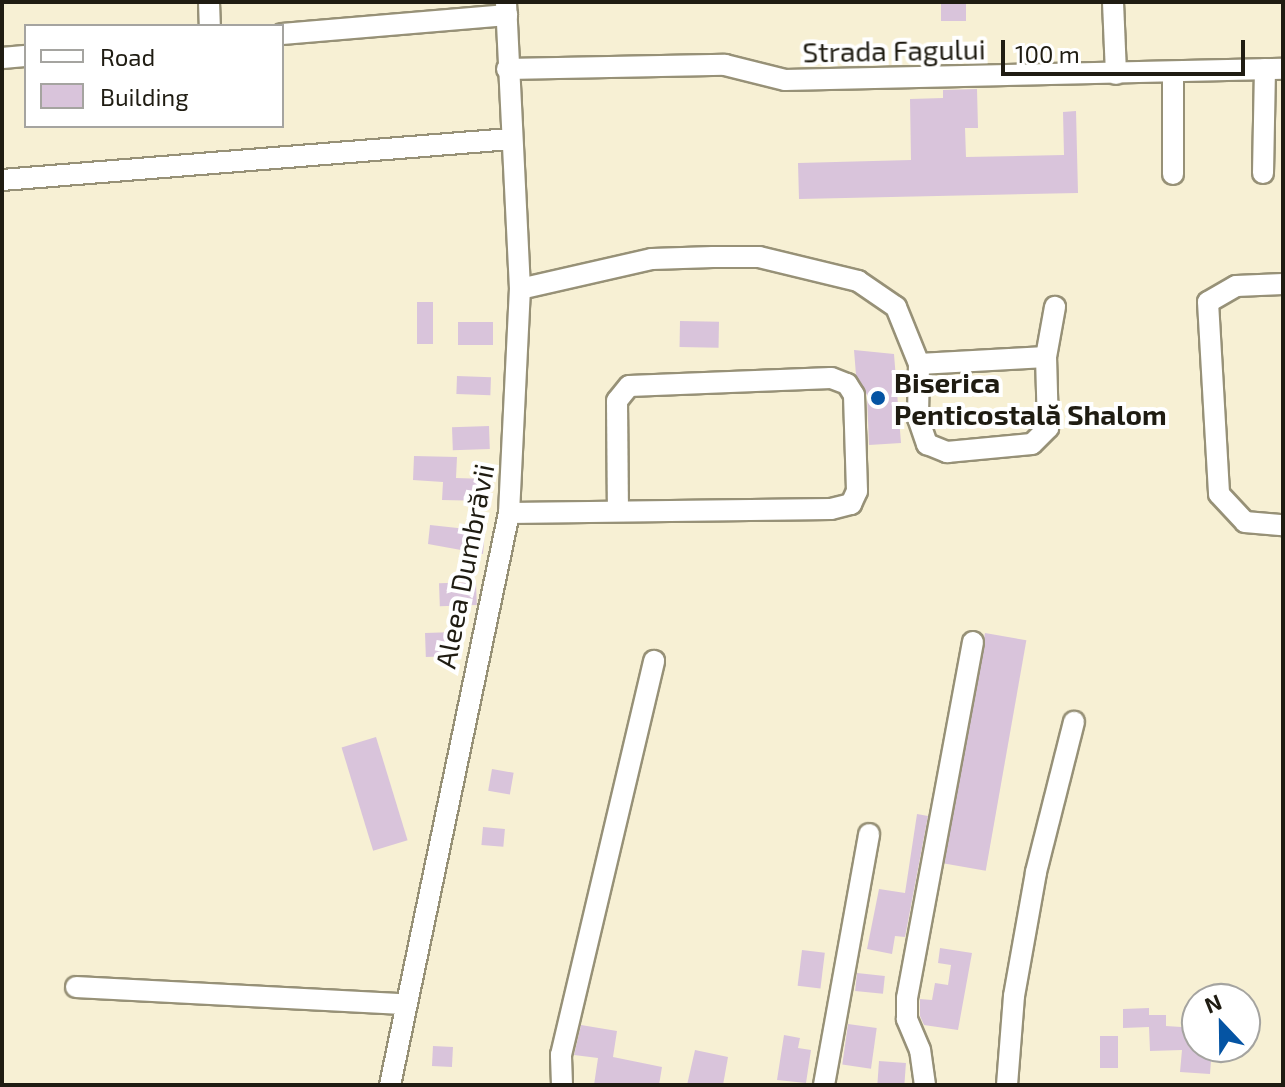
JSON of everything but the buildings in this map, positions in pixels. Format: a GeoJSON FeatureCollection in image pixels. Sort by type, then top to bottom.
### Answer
{"type":"FeatureCollection","features":[{"type":"Feature","properties":{"kind":"street"},"geometry":{"type":"LineString","coordinates":[[209,2],[210,24]]}},
{"type":"Feature","properties":{"kind":"street"},"geometry":{"type":"LineString","coordinates":[[1113,2],[1116,74]]}},
{"type":"Feature","properties":{"kind":"street"},"geometry":{"type":"LineString","coordinates":[[284,34],[506,9]]}},
{"type":"Feature","properties":{"kind":"street","name":"Aleea Dumbrăvii"},"geometry":{"type":"LineString","coordinates":[[390,1085],[403,1004],[509,513],[520,289],[510,139],[506,9]]}},
{"type":"Feature","properties":{"kind":"street"},"geometry":{"type":"LineString","coordinates":[[2,58],[24,56]]}},
{"type":"Feature","properties":{"kind":"street","name":"Strada Fagului"},"geometry":{"type":"LineString","coordinates":[[507,69],[725,65],[785,80],[1274,69]]}},
{"type":"Feature","properties":{"kind":"street"},"geometry":{"type":"LineString","coordinates":[[1263,173],[1274,69]]}},
{"type":"Feature","properties":{"kind":"street"},"geometry":{"type":"LineString","coordinates":[[1173,72],[1173,174]]}},
{"type":"Feature","properties":{"kind":"street"},"geometry":{"type":"LineString","coordinates":[[2,180],[510,139]]}},
{"type":"Feature","properties":{"kind":"street"},"geometry":{"type":"LineString","coordinates":[[520,289],[652,259],[759,257],[805,265],[858,281],[896,307],[919,364],[918,418],[927,444],[947,452],[1032,444],[1048,428],[1046,357],[1055,307]]}},
{"type":"Feature","properties":{"kind":"street"},"geometry":{"type":"LineString","coordinates":[[1283,284],[1236,286],[1208,302],[1219,494],[1245,522],[1283,525]]}},
{"type":"Feature","properties":{"kind":"street"},"geometry":{"type":"LineString","coordinates":[[919,364],[1046,357]]}},
{"type":"Feature","properties":{"kind":"street"},"geometry":{"type":"LineString","coordinates":[[509,513],[831,509],[851,504],[857,491],[854,395],[847,384],[831,378],[629,386],[617,401],[618,511]]}},
{"type":"Feature","properties":{"kind":"street"},"geometry":{"type":"LineString","coordinates":[[925,1085],[920,1050],[907,1019],[907,998],[973,642]]}},
{"type":"Feature","properties":{"kind":"street"},"geometry":{"type":"LineString","coordinates":[[562,1085],[561,1055],[654,661]]}},
{"type":"Feature","properties":{"kind":"street"},"geometry":{"type":"LineString","coordinates":[[1007,1085],[1014,996],[1036,872],[1074,722]]}},
{"type":"Feature","properties":{"kind":"street"},"geometry":{"type":"LineString","coordinates":[[824,1085],[869,834]]}},
{"type":"Feature","properties":{"kind":"street"},"geometry":{"type":"LineString","coordinates":[[76,987],[403,1004]]}},
{"type":"Feature","properties":{"kind":"place","name":"Biserica Penticostală Shalom"},"geometry":{"type":"Point","coordinates":[878,398]}}]}
